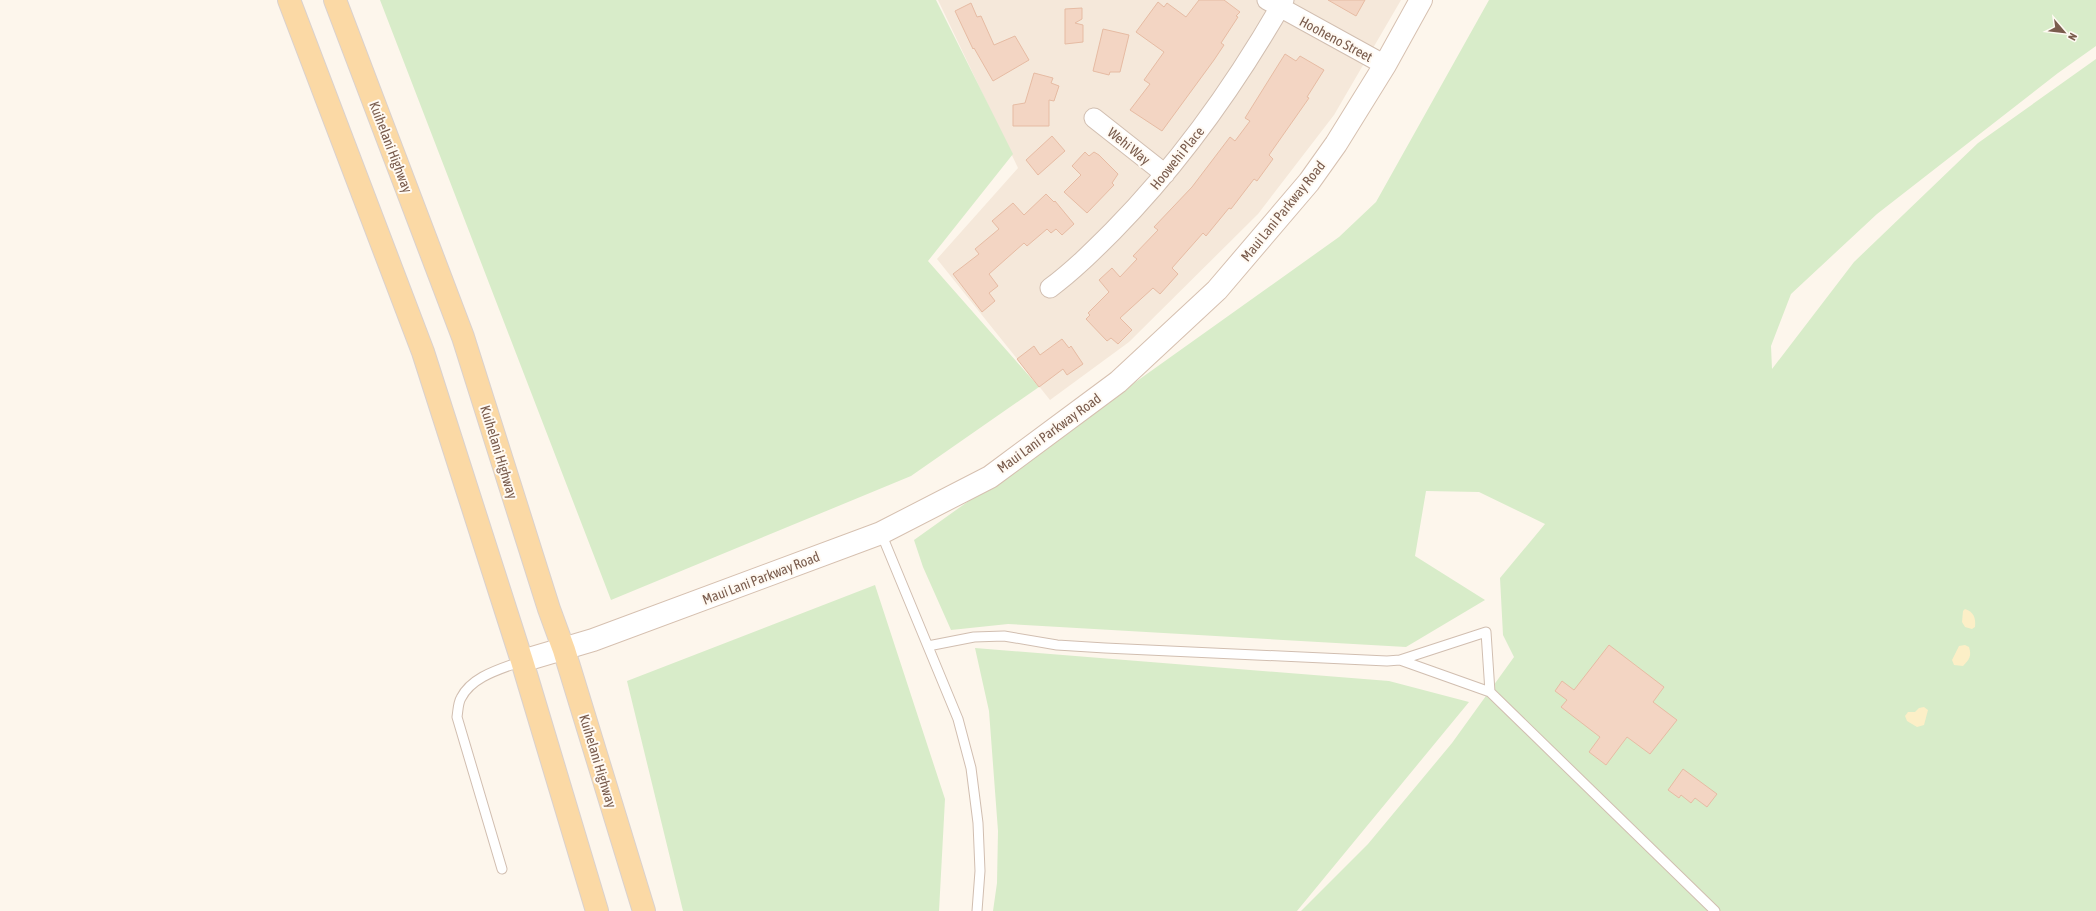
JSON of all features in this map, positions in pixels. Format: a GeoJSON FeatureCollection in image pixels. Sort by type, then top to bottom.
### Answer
{"type":"FeatureCollection","features":[{"type":"Feature","properties":{"kind":"main road"},"geometry":{"type":"LineString","coordinates":[[289,0],[423,352],[522,661],[597,911]]}},
{"type":"Feature","properties":{"kind":"main road","name":"Kuihelani Highway"},"geometry":{"type":"LineString","coordinates":[[335,0],[463,337],[549,609],[564,650],[644,911]]}},
{"type":"Feature","properties":{"kind":"main road","name":"Maui Lani Parkway Road"},"geometry":{"type":"LineString","coordinates":[[522,661],[564,650],[705,600],[881,533],[990,477],[1118,382],[1218,290],[1309,182],[1336,144],[1385,65],[1421,0]]}},
{"type":"Feature","properties":{"kind":"street","name":"Hooheno Street"},"geometry":{"type":"LineString","coordinates":[[1277,3],[1385,65]]}},
{"type":"Feature","properties":{"kind":"street","name":"Hoowehi Place"},"geometry":{"type":"LineString","coordinates":[[1050,288],[1065,277],[1100,244],[1138,205],[1165,174],[1218,105],[1277,3]]}},
{"type":"Feature","properties":{"kind":"street","name":"Wehi Way"},"geometry":{"type":"LineString","coordinates":[[1094,118],[1165,174]]}},
{"type":"Feature","properties":{"kind":"lane"},"geometry":{"type":"LineString","coordinates":[[881,533],[958,719],[971,768],[979,837],[980,871],[977,911]]}},
{"type":"Feature","properties":{"kind":"lane"},"geometry":{"type":"LineString","coordinates":[[928,646],[974,637],[1004,636],[1057,645],[1105,648],[1365,660],[1400,660],[1486,632],[1490,692]]}},
{"type":"Feature","properties":{"kind":"lane"},"geometry":{"type":"LineString","coordinates":[[1400,660],[1490,692],[1715,911]]}},
{"type":"Feature","properties":{"kind":"lane"},"geometry":{"type":"LineString","coordinates":[[502,870],[457,717],[460,699],[469,688],[488,674],[522,661]]}},
{"type":"Feature","properties":{"kind":"shaded area"},"geometry":{"type":"Polygon","coordinates":[[[938,0],[1401,0],[1334,115],[1258,214],[1129,342],[1050,400],[937,259],[1018,168],[938,0]]]}},
{"type":"Feature","properties":{"kind":"green space"},"geometry":{"type":"Polygon","coordinates":[[[380,0],[936,0],[1013,154],[928,261],[1039,387],[911,476],[611,600],[380,0]]]}},
{"type":"Feature","properties":{"kind":"green space"},"geometry":{"type":"Polygon","coordinates":[[[1489,0],[2096,0],[2096,46],[2058,73],[1877,214],[1791,294],[1771,346],[1772,369],[1854,262],[1978,143],[2096,59],[2096,911],[1301,911],[1368,844],[1452,743],[1514,657],[1503,635],[1500,578],[1545,524],[1479,492],[1426,491],[1415,556],[1485,600],[1406,647],[1008,624],[951,630],[923,567],[914,540],[1339,237],[1376,202],[1489,0]]]}},
{"type":"Feature","properties":{"kind":"green space"},"geometry":{"type":"Polygon","coordinates":[[[875,585],[945,799],[939,911],[683,911],[627,681],[875,585]]]}},
{"type":"Feature","properties":{"kind":"green space"},"geometry":{"type":"Polygon","coordinates":[[[975,648],[1389,681],[1469,702],[1297,911],[993,911],[997,883],[998,831],[989,711],[975,648]]]}},
{"type":"Feature","properties":{"kind":"sand"},"geometry":{"type":"Polygon","coordinates":[[[1965,609],[1975,618],[1975,627],[1972,629],[1965,627],[1962,622],[1963,611],[1965,609]]]}},
{"type":"Feature","properties":{"kind":"sand"},"geometry":{"type":"Polygon","coordinates":[[[1965,645],[1969,647],[1970,650],[1968,660],[1963,666],[1954,665],[1952,660],[1959,646],[1965,645]]]}},
{"type":"Feature","properties":{"kind":"sand"},"geometry":{"type":"Polygon","coordinates":[[[1924,707],[1928,710],[1924,725],[1917,727],[1907,721],[1905,716],[1908,712],[1915,712],[1919,708],[1924,707]]]}},
{"type":"Feature","properties":{"kind":"building"},"geometry":{"type":"Polygon","coordinates":[[[1199,0],[1224,0],[1240,12],[1236,16],[1238,17],[1221,43],[1224,45],[1162,131],[1130,110],[1150,84],[1144,80],[1164,52],[1136,32],[1158,2],[1164,7],[1167,3],[1186,17],[1199,0]]]}},
{"type":"Feature","properties":{"kind":"building"},"geometry":{"type":"Polygon","coordinates":[[[1328,0],[1365,0],[1356,16],[1328,0]]]}},
{"type":"Feature","properties":{"kind":"building"},"geometry":{"type":"Polygon","coordinates":[[[971,3],[977,17],[981,16],[994,45],[1015,36],[1029,60],[993,81],[974,48],[973,49],[955,11],[971,3]]]}},
{"type":"Feature","properties":{"kind":"building"},"geometry":{"type":"Polygon","coordinates":[[[1082,8],[1082,19],[1075,23],[1083,25],[1083,42],[1065,44],[1065,9],[1082,8]]]}},
{"type":"Feature","properties":{"kind":"building"},"geometry":{"type":"Polygon","coordinates":[[[1103,29],[1129,35],[1120,72],[1110,72],[1109,75],[1093,71],[1103,29]]]}},
{"type":"Feature","properties":{"kind":"building"},"geometry":{"type":"Polygon","coordinates":[[[1285,54],[1296,61],[1300,56],[1324,70],[1307,97],[1309,98],[1269,155],[1273,159],[1257,181],[1254,179],[1231,209],[1229,208],[1206,236],[1203,233],[1172,268],[1178,274],[1160,294],[1153,288],[1120,318],[1132,330],[1118,344],[1111,338],[1107,341],[1086,319],[1090,315],[1088,313],[1109,292],[1099,280],[1112,268],[1120,277],[1137,259],[1133,256],[1158,230],[1154,227],[1192,187],[1230,137],[1235,141],[1250,121],[1245,118],[1285,54]]]}},
{"type":"Feature","properties":{"kind":"building"},"geometry":{"type":"Polygon","coordinates":[[[1034,73],[1053,78],[1051,83],[1059,86],[1054,101],[1049,100],[1049,126],[1013,126],[1013,105],[1025,103],[1034,73]]]}},
{"type":"Feature","properties":{"kind":"building"},"geometry":{"type":"Polygon","coordinates":[[[1052,136],[1065,151],[1038,175],[1026,160],[1052,136]]]}},
{"type":"Feature","properties":{"kind":"building"},"geometry":{"type":"Polygon","coordinates":[[[1085,152],[1089,156],[1094,152],[1099,155],[1118,174],[1112,183],[1114,185],[1087,213],[1064,192],[1081,175],[1072,166],[1085,152]]]}},
{"type":"Feature","properties":{"kind":"building"},"geometry":{"type":"Polygon","coordinates":[[[1046,194],[1054,202],[1055,201],[1074,224],[1062,235],[1056,229],[1051,233],[1047,229],[1027,246],[1024,243],[989,274],[998,286],[989,293],[995,301],[982,312],[953,274],[979,254],[975,249],[999,229],[992,221],[1013,203],[1024,215],[1046,194]]]}},
{"type":"Feature","properties":{"kind":"building"},"geometry":{"type":"Polygon","coordinates":[[[1062,339],[1069,348],[1071,346],[1083,364],[1067,375],[1063,369],[1039,387],[1017,359],[1034,346],[1040,355],[1062,339]]]}},
{"type":"Feature","properties":{"kind":"building"},"geometry":{"type":"Polygon","coordinates":[[[1609,645],[1664,687],[1653,702],[1677,720],[1650,754],[1627,737],[1606,765],[1589,752],[1600,737],[1561,707],[1567,700],[1555,691],[1562,681],[1574,690],[1609,645]]]}},
{"type":"Feature","properties":{"kind":"building"},"geometry":{"type":"Polygon","coordinates":[[[1683,769],[1717,794],[1707,807],[1695,798],[1691,803],[1681,795],[1679,798],[1668,790],[1683,769]]]}}]}
